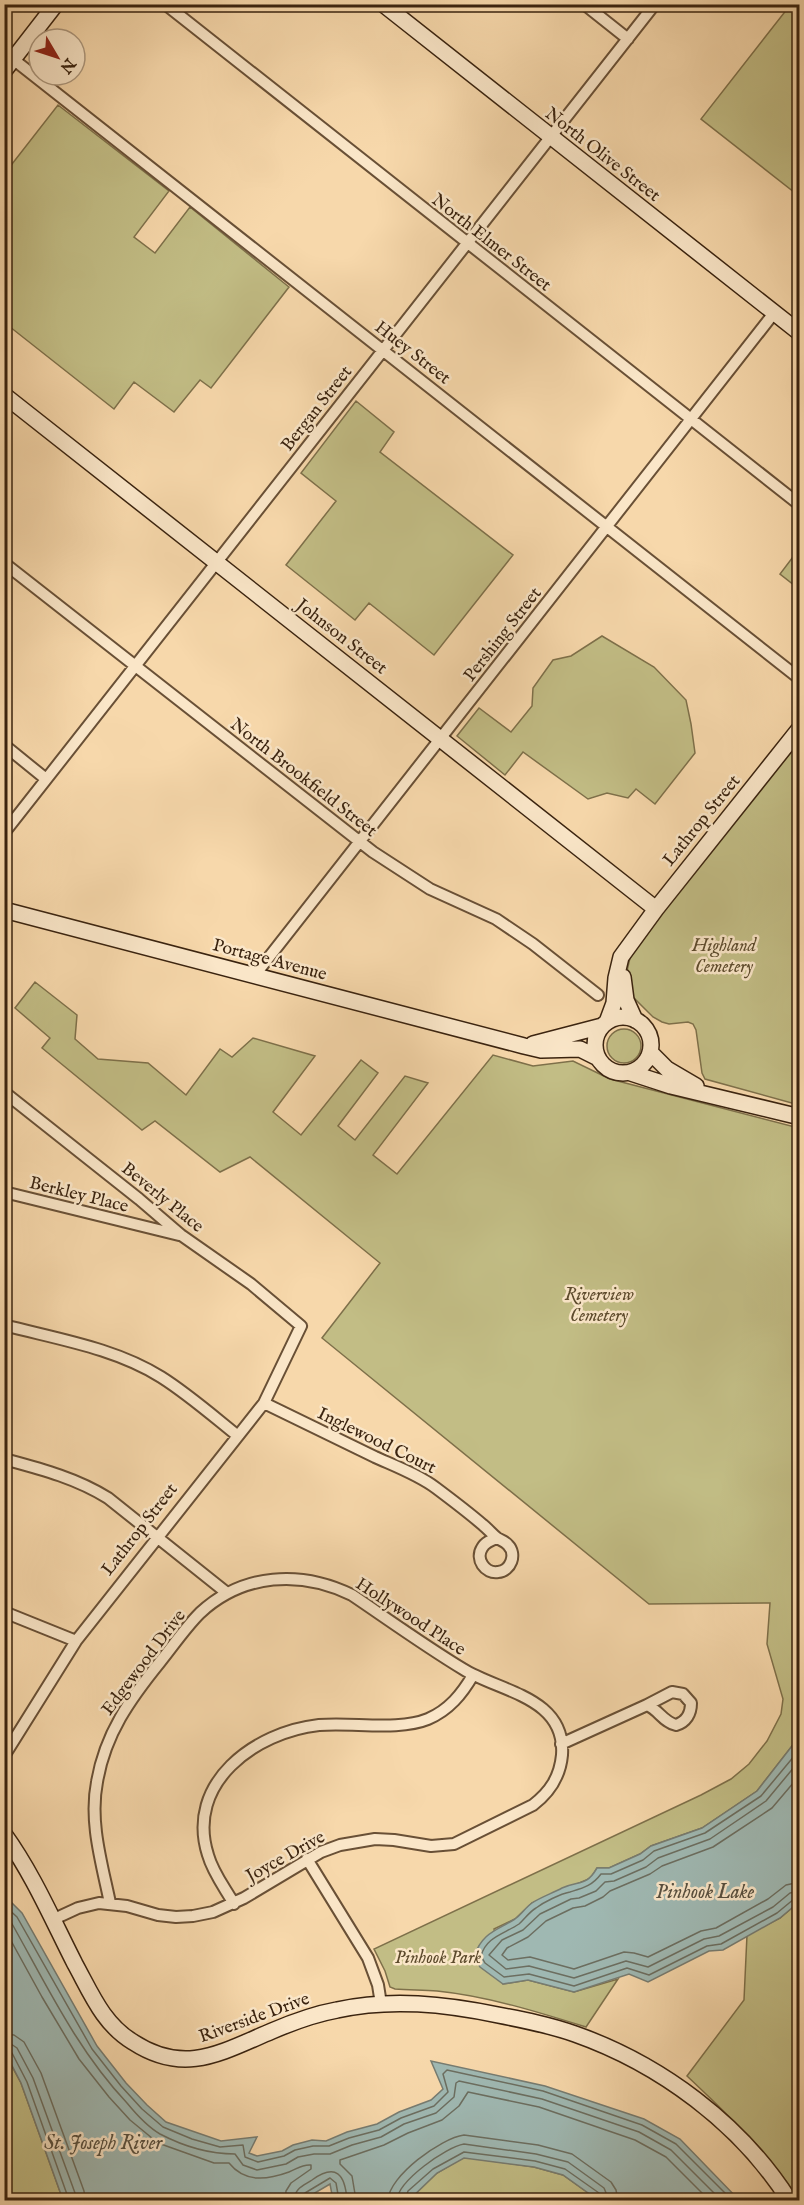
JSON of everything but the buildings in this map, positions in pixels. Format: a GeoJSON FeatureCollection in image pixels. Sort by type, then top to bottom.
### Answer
{"type":"FeatureCollection","features":[{"type":"Feature","properties":{"kind":"street"},"geometry":{"type":"LineString","coordinates":[[8,61],[57,4]]}},
{"type":"Feature","properties":{"kind":"street","name":"North Elmer Street"},"geometry":{"type":"LineString","coordinates":[[165,4],[800,505]]}},
{"type":"Feature","properties":{"kind":"street","name":"North Olive Street"},"geometry":{"type":"LineString","coordinates":[[383,4],[800,333]]}},
{"type":"Feature","properties":{"kind":"street"},"geometry":{"type":"LineString","coordinates":[[584,4],[628,39]]}},
{"type":"Feature","properties":{"kind":"street","name":"Bergan Street"},"geometry":{"type":"LineString","coordinates":[[4,833],[655,4]]}},
{"type":"Feature","properties":{"kind":"street","name":"Huey Street"},"geometry":{"type":"LineString","coordinates":[[8,61],[383,350],[800,679]]}},
{"type":"Feature","properties":{"kind":"street","name":"Pershing Street"},"geometry":{"type":"LineString","coordinates":[[255,975],[774,313]]}},
{"type":"Feature","properties":{"kind":"street","name":"Johnson Street"},"geometry":{"type":"LineString","coordinates":[[4,395],[656,909]]}},
{"type":"Feature","properties":{"kind":"street","name":"North Brookfield Street"},"geometry":{"type":"LineString","coordinates":[[4,563],[360,842],[411,878],[503,924],[598,995]]}},
{"type":"Feature","properties":{"kind":"street","name":"Lathrop Street"},"geometry":{"type":"LineString","coordinates":[[605,1024],[614,1003],[621,957],[656,909],[800,728]]}},
{"type":"Feature","properties":{"kind":"street"},"geometry":{"type":"LineString","coordinates":[[4,745],[46,779]]}},
{"type":"Feature","properties":{"kind":"street","name":"Portage Avenue"},"geometry":{"type":"LineString","coordinates":[[4,910],[541,1050],[580,1049],[598,1058]]}},
{"type":"Feature","properties":{"kind":"street","name":"Lathrop Street"},"geometry":{"type":"LineString","coordinates":[[635,938],[627,956],[623,975],[626,1000],[635,1020]]}},
{"type":"Feature","properties":{"kind":"street"},"geometry":{"type":"LineString","coordinates":[[631,1073],[638,1069],[650,1053],[651,1044],[648,1033],[635,1020],[621,1017],[605,1024],[596,1045],[598,1058],[609,1068],[671,1086],[800,1117]]}},
{"type":"Feature","properties":{"kind":"street","name":"Portage Avenue"},"geometry":{"type":"LineString","coordinates":[[525,1046],[605,1024]]}},
{"type":"Feature","properties":{"kind":"street"},"geometry":{"type":"LineString","coordinates":[[650,1053],[667,1069],[709,1094]]}},
{"type":"Feature","properties":{"kind":"street","name":"Beverly Place"},"geometry":{"type":"LineString","coordinates":[[4,1092],[139,1198],[181,1235],[251,1284],[301,1326]]}},
{"type":"Feature","properties":{"kind":"street","name":"Berkley Place"},"geometry":{"type":"LineString","coordinates":[[4,1192],[181,1235]]}},
{"type":"Feature","properties":{"kind":"street"},"geometry":{"type":"LineString","coordinates":[[4,1325],[105,1351],[148,1369],[238,1436]]}},
{"type":"Feature","properties":{"kind":"street","name":"Lathrop Street"},"geometry":{"type":"LineString","coordinates":[[4,1756],[76,1641],[264,1403],[301,1326]]}},
{"type":"Feature","properties":{"kind":"street","name":"Inglewood Court"},"geometry":{"type":"LineString","coordinates":[[264,1403],[427,1482],[487,1527],[497,1538]]}},
{"type":"Feature","properties":{"kind":"street"},"geometry":{"type":"LineString","coordinates":[[4,1459],[74,1479],[92,1488],[108,1498],[227,1593]]}},
{"type":"Feature","properties":{"kind":"street","name":"Hollywood Place"},"geometry":{"type":"LineString","coordinates":[[227,1593],[254,1583],[285,1578],[319,1582],[337,1587],[473,1675],[538,1704],[554,1722],[561,1744]]}},
{"type":"Feature","properties":{"kind":"street","name":"Edgewood Drive"},"geometry":{"type":"LineString","coordinates":[[110,1903],[94,1811],[96,1785],[106,1745],[125,1708],[148,1676],[192,1622],[213,1602],[227,1593]]}},
{"type":"Feature","properties":{"kind":"street"},"geometry":{"type":"LineString","coordinates":[[4,1612],[76,1641]]}},
{"type":"Feature","properties":{"kind":"street"},"geometry":{"type":"LineString","coordinates":[[234,1904],[212,1867],[207,1854],[204,1828],[207,1805],[215,1784],[232,1763],[269,1739],[306,1727],[336,1724],[409,1724],[429,1719],[450,1706],[459,1697],[473,1675]]}},
{"type":"Feature","properties":{"kind":"street"},"geometry":{"type":"LineString","coordinates":[[561,1744],[647,1705]]}},
{"type":"Feature","properties":{"kind":"street","name":"Joyce Drive"},"geometry":{"type":"LineString","coordinates":[[52,1920],[78,1908],[110,1903],[158,1915],[194,1916],[234,1904],[307,1859],[340,1845],[366,1839],[394,1840],[431,1846],[443,1846],[462,1841],[533,1805],[542,1798],[550,1789],[559,1770],[561,1744]]}},
{"type":"Feature","properties":{"kind":"street","name":"Riverside Drive"},"geometry":{"type":"LineString","coordinates":[[4,1834],[101,2011],[111,2025],[135,2044],[168,2057],[190,2058],[214,2055],[310,2016],[338,2009],[381,2004],[438,2004],[537,2023],[574,2034],[630,2059],[688,2092],[734,2135],[789,2200]]}},
{"type":"Feature","properties":{"kind":"street"},"geometry":{"type":"LineString","coordinates":[[307,1859],[368,1958],[378,1985],[381,2004]]}},
{"type":"Feature","properties":{"kind":"green space"},"geometry":{"type":"Polygon","coordinates":[[[791,4],[800,5],[799,196],[701,119],[791,4]]]}},
{"type":"Feature","properties":{"kind":"green space"},"geometry":{"type":"Polygon","coordinates":[[[58,105],[169,191],[134,237],[155,253],[190,207],[289,287],[211,388],[200,380],[174,412],[134,382],[114,409],[5,323],[5,173],[58,105]]]}},
{"type":"Feature","properties":{"kind":"green space"},"geometry":{"type":"Polygon","coordinates":[[[356,401],[394,432],[380,452],[513,555],[434,655],[369,603],[355,620],[286,565],[336,501],[301,473],[356,401]]]}},
{"type":"Feature","properties":{"kind":"green space"},"geometry":{"type":"Polygon","coordinates":[[[799,549],[800,589],[780,574],[799,549]]]}},
{"type":"Feature","properties":{"kind":"green space"},"geometry":{"type":"Polygon","coordinates":[[[602,636],[654,667],[686,700],[695,753],[655,804],[636,789],[628,798],[607,793],[588,799],[523,752],[505,775],[457,736],[479,708],[511,732],[532,706],[533,688],[553,660],[571,656],[602,636]]]}},
{"type":"Feature","properties":{"kind":"green space","name":"Highland Cemetery"},"geometry":{"type":"Polygon","coordinates":[[[799,738],[799,1105],[705,1079],[693,1024],[688,1022],[669,1024],[653,1017],[633,997],[626,975],[630,958],[639,942],[799,738]]]}},
{"type":"Feature","properties":{"kind":"green space","name":"Riverview Cemetery"},"geometry":{"type":"Polygon","coordinates":[[[35,982],[77,1015],[75,1039],[98,1059],[148,1063],[186,1095],[220,1049],[232,1057],[253,1038],[315,1056],[273,1112],[301,1135],[361,1060],[378,1073],[338,1126],[355,1140],[405,1076],[428,1083],[373,1155],[397,1174],[493,1055],[533,1066],[573,1061],[610,1079],[799,1128],[799,1737],[757,1791],[702,1828],[651,1846],[640,1854],[609,1868],[597,1868],[591,1878],[532,1903],[515,1919],[494,1929],[503,1984],[528,1980],[574,1992],[618,1979],[586,2027],[531,2010],[475,1997],[437,1991],[395,1989],[390,1987],[374,1949],[701,1795],[731,1779],[749,1764],[767,1741],[781,1714],[783,1699],[767,1644],[770,1603],[649,1604],[322,1338],[380,1263],[250,1157],[220,1172],[155,1121],[142,1130],[42,1048],[50,1038],[15,1008],[35,982]]]}},
{"type":"Feature","properties":{"kind":"green space"},"geometry":{"type":"Polygon","coordinates":[[[624,1029],[636,1034],[641,1046],[636,1058],[624,1063],[612,1058],[607,1046],[612,1034],[624,1029]]]}},
{"type":"Feature","properties":{"kind":"green space"},"geometry":{"type":"Polygon","coordinates":[[[799,1902],[799,2200],[761,2150],[687,2076],[744,2000],[747,1935],[780,1918],[799,1902]]]}},
{"type":"Feature","properties":{"kind":"green space"},"geometry":{"type":"Polygon","coordinates":[[[4,2052],[21,2083],[63,2200],[5,2200],[4,2052]]]}},
{"type":"Feature","properties":{"kind":"green space"},"geometry":{"type":"Polygon","coordinates":[[[464,2157],[534,2167],[563,2175],[598,2200],[409,2200],[437,2173],[464,2157]]]}},
{"type":"Feature","properties":{"kind":"water","name":"Pinhook Lake"},"geometry":{"type":"Polygon","coordinates":[[[799,1737],[799,1902],[780,1918],[723,1950],[709,1951],[648,1982],[629,1974],[574,1992],[528,1980],[503,1984],[480,1967],[474,1956],[486,1937],[517,1917],[532,1903],[562,1888],[586,1881],[597,1868],[609,1868],[640,1854],[651,1846],[702,1828],[757,1791],[799,1737]]]}},
{"type":"Feature","properties":{"kind":"water","name":"St. Joseph River"},"geometry":{"type":"Polygon","coordinates":[[[5,1896],[22,1913],[97,2046],[126,2083],[166,2122],[221,2141],[257,2137],[249,2153],[257,2156],[282,2151],[293,2145],[312,2140],[326,2141],[347,2132],[377,2124],[399,2112],[431,2100],[443,2089],[431,2061],[545,2086],[644,2119],[680,2139],[739,2200],[598,2200],[563,2175],[534,2167],[464,2158],[437,2173],[409,2200],[333,2200],[330,2184],[303,2200],[63,2200],[21,2083],[5,2052],[5,1896]]]}},
{"type":"Feature","properties":{"kind":"park label","name":"Pinhook Park"},"geometry":{"type":"Point","coordinates":[438,1957]}}]}
